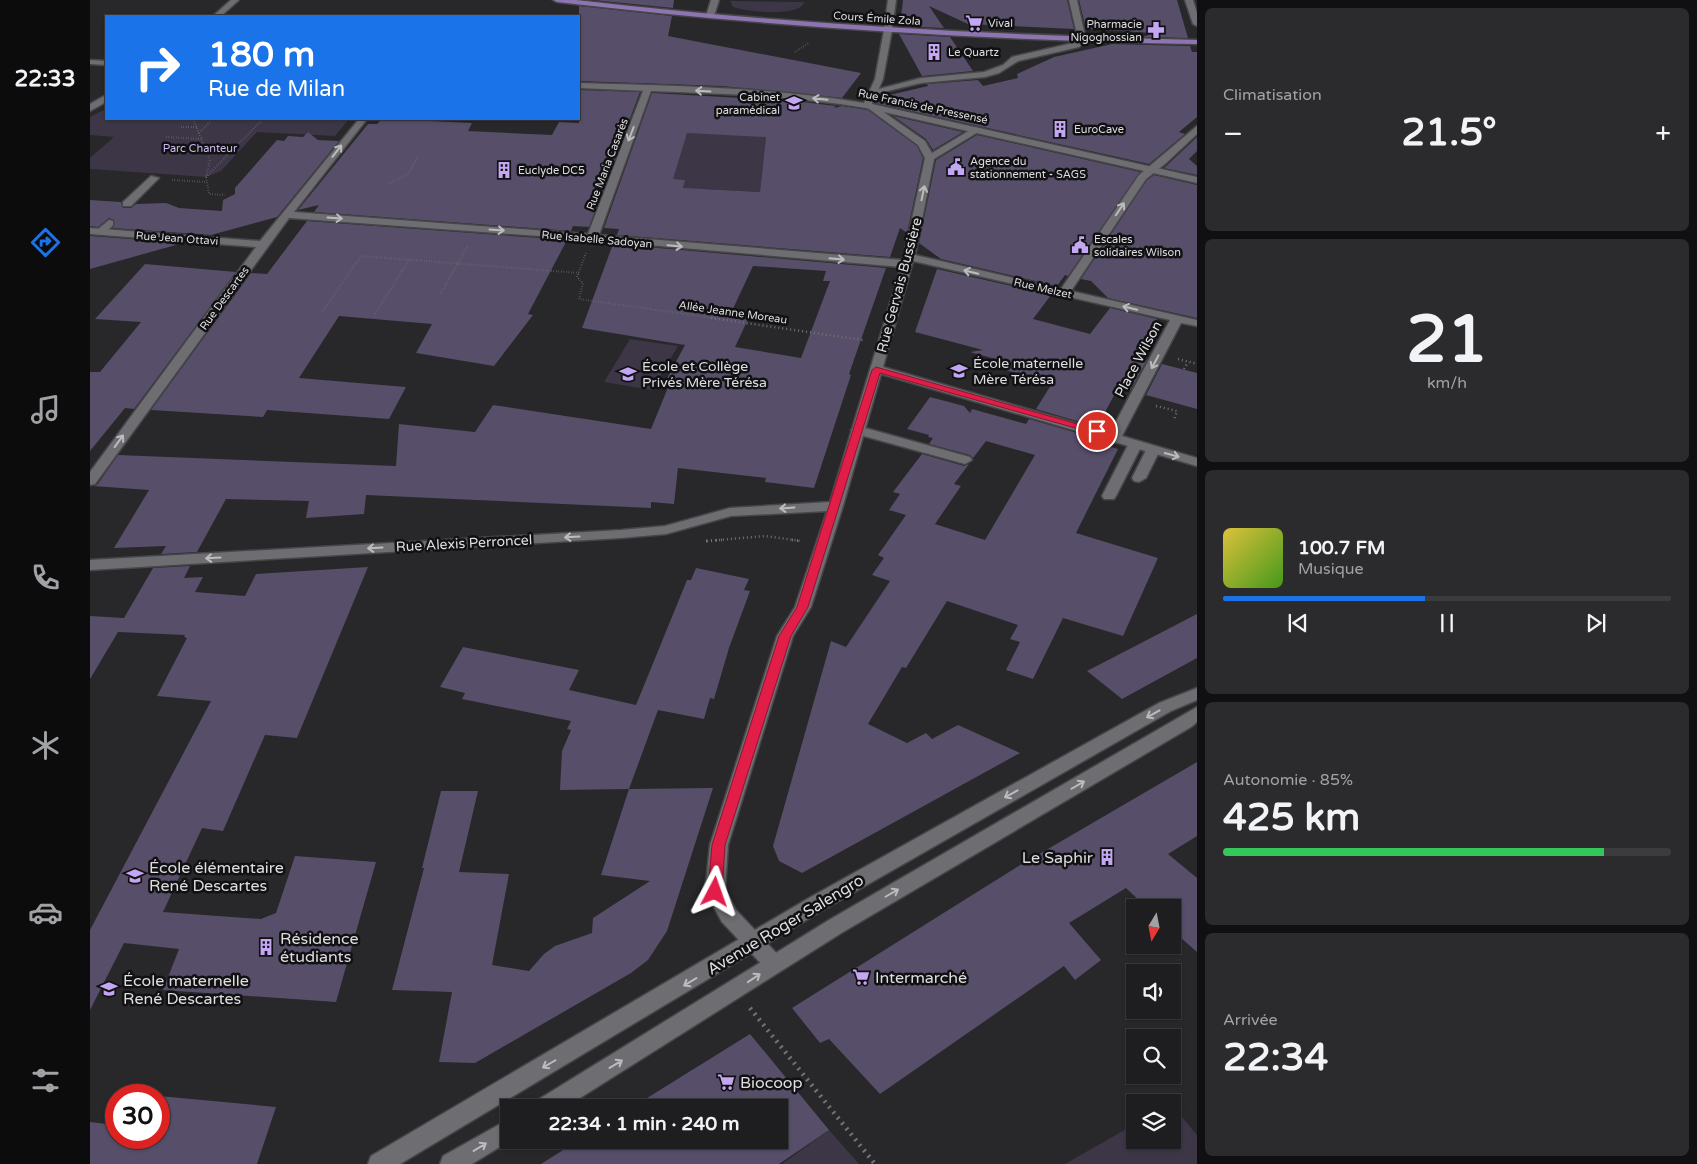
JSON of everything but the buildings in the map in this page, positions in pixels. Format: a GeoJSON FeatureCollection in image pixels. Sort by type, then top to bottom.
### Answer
{"type":"FeatureCollection","features":[{"type":"Feature","properties":{"kind":"main road","name":"Cours Émile Zola"},"geometry":{"type":"LineString","coordinates":[[557,0],[710,16],[888,30],[1082,40],[1197,42]]}},
{"type":"Feature","properties":{"kind":"street"},"geometry":{"type":"LineString","coordinates":[[218,15],[235,0]]}},
{"type":"Feature","properties":{"kind":"street"},"geometry":{"type":"LineString","coordinates":[[710,16],[715,0]]}},
{"type":"Feature","properties":{"kind":"street"},"geometry":{"type":"LineString","coordinates":[[892,0],[882,69],[875,92],[868,104],[890,122],[922,143],[930,158],[978,129]]}},
{"type":"Feature","properties":{"kind":"street"},"geometry":{"type":"LineString","coordinates":[[875,92],[928,79],[976,77],[1009,66],[1015,59],[1076,45],[1082,40],[1073,0]]}},
{"type":"Feature","properties":{"kind":"street"},"geometry":{"type":"LineString","coordinates":[[1189,0],[1197,24]]}},
{"type":"Feature","properties":{"kind":"street"},"geometry":{"type":"LineString","coordinates":[[90,62],[105,63]]}},
{"type":"Feature","properties":{"kind":"street","name":"Rue Francis de Pressensé"},"geometry":{"type":"LineString","coordinates":[[580,86],[770,94],[868,104],[905,115],[978,129],[1197,180]]}},
{"type":"Feature","properties":{"kind":"street","name":"Rue Maria Casarès"},"geometry":{"type":"LineString","coordinates":[[592,238],[648,88]]}},
{"type":"Feature","properties":{"kind":"street"},"geometry":{"type":"LineString","coordinates":[[90,108],[105,99]]}},
{"type":"Feature","properties":{"kind":"street","name":"Rue Descartes"},"geometry":{"type":"LineString","coordinates":[[90,481],[263,244],[362,120]]}},
{"type":"Feature","properties":{"kind":"street"},"geometry":{"type":"LineString","coordinates":[[1064,293],[1142,177],[1162,162],[1196,131]]}},
{"type":"Feature","properties":{"kind":"street","name":"Rue Gervais Bussière"},"geometry":{"type":"LineString","coordinates":[[774,964],[729,916],[715,892],[718,845],[785,636],[803,607],[836,506],[908,261],[930,158]]}},
{"type":"Feature","properties":{"kind":"street"},"geometry":{"type":"LineString","coordinates":[[127,204],[154,178]]}},
{"type":"Feature","properties":{"kind":"street","name":"Rue Isabelle Sadoyan"},"geometry":{"type":"LineString","coordinates":[[287,215],[908,261]]}},
{"type":"Feature","properties":{"kind":"street"},"geometry":{"type":"LineString","coordinates":[[96,231],[109,223]]}},
{"type":"Feature","properties":{"kind":"street","name":"Rue Jean Ottavi"},"geometry":{"type":"LineString","coordinates":[[96,231],[263,244]]}},
{"type":"Feature","properties":{"kind":"street","name":"Rue Melzet"},"geometry":{"type":"LineString","coordinates":[[908,261],[1064,293],[1177,319]]}},
{"type":"Feature","properties":{"kind":"street","name":"Place Wilson"},"geometry":{"type":"LineString","coordinates":[[1115,436],[1177,319],[1197,323]]}},
{"type":"Feature","properties":{"kind":"street"},"geometry":{"type":"LineString","coordinates":[[876,370],[1115,436],[1135,445],[1197,462]]}},
{"type":"Feature","properties":{"kind":"street"},"geometry":{"type":"LineString","coordinates":[[858,430],[965,460]]}},
{"type":"Feature","properties":{"kind":"street"},"geometry":{"type":"LineString","coordinates":[[1109,496],[1135,445]]}},
{"type":"Feature","properties":{"kind":"street"},"geometry":{"type":"LineString","coordinates":[[1139,478],[1153,450]]}},
{"type":"Feature","properties":{"kind":"street","name":"Rue Alexis Perroncel"},"geometry":{"type":"LineString","coordinates":[[90,565],[621,534],[666,530],[730,512],[836,506]]}},
{"type":"Feature","properties":{"kind":"street","name":"Avenue Roger Salengro"},"geometry":{"type":"LineString","coordinates":[[379,1164],[695,978],[752,941],[1165,707],[1197,694]]}},
{"type":"Feature","properties":{"kind":"street","name":"Avenue Roger Salengro"},"geometry":{"type":"LineString","coordinates":[[559,1099],[836,926],[1185,723],[1197,713]]}},
{"type":"Feature","properties":{"kind":"street"},"geometry":{"type":"LineString","coordinates":[[451,1164],[500,1134]]}},
{"type":"Feature","properties":{"kind":"path"},"geometry":{"type":"LineString","coordinates":[[194,120],[210,160],[206,177],[209,194],[225,195]]}},
{"type":"Feature","properties":{"kind":"path"},"geometry":{"type":"LineString","coordinates":[[199,133],[212,120]]}},
{"type":"Feature","properties":{"kind":"path"},"geometry":{"type":"LineString","coordinates":[[206,177],[262,120]]}},
{"type":"Feature","properties":{"kind":"path"},"geometry":{"type":"LineString","coordinates":[[181,127],[197,127]]}},
{"type":"Feature","properties":{"kind":"path"},"geometry":{"type":"LineString","coordinates":[[166,137],[202,139]]}},
{"type":"Feature","properties":{"kind":"path"},"geometry":{"type":"LineString","coordinates":[[388,184],[408,174],[419,155]]}},
{"type":"Feature","properties":{"kind":"path"},"geometry":{"type":"LineString","coordinates":[[154,178],[206,182]]}},
{"type":"Feature","properties":{"kind":"path"},"geometry":{"type":"LineString","coordinates":[[323,311],[361,256],[578,275],[592,238]]}},
{"type":"Feature","properties":{"kind":"path"},"geometry":{"type":"LineString","coordinates":[[441,293],[471,239]]}},
{"type":"Feature","properties":{"kind":"path"},"geometry":{"type":"LineString","coordinates":[[375,314],[409,260]]}},
{"type":"Feature","properties":{"kind":"path","name":"Allée Jeanne Moreau"},"geometry":{"type":"LineString","coordinates":[[578,275],[583,283],[579,298],[884,343]]}},
{"type":"Feature","properties":{"kind":"path"},"geometry":{"type":"LineString","coordinates":[[1170,357],[1197,364]]}},
{"type":"Feature","properties":{"kind":"path"},"geometry":{"type":"LineString","coordinates":[[1184,369],[1188,362]]}},
{"type":"Feature","properties":{"kind":"path"},"geometry":{"type":"LineString","coordinates":[[1153,405],[1177,412],[1174,420]]}},
{"type":"Feature","properties":{"kind":"path"},"geometry":{"type":"LineString","coordinates":[[701,541],[765,536],[822,545]]}},
{"type":"Feature","properties":{"kind":"path"},"geometry":{"type":"LineString","coordinates":[[735,990],[875,1164]]}},
{"type":"Feature","properties":{"kind":"green space"},"geometry":{"type":"Polygon","coordinates":[[[730,1],[804,2],[801,7],[794,10],[760,12],[733,7],[730,1]]]}},
{"type":"Feature","properties":{"kind":"green space","name":"Parc Chanteur"},"geometry":{"type":"Polygon","coordinates":[[[105,110],[105,120],[348,120],[335,136],[257,132],[221,171],[206,177],[90,169],[90,158],[114,137],[90,135],[90,117],[105,110]]]}},
{"type":"Feature","properties":{"kind":"green space"},"geometry":{"type":"Polygon","coordinates":[[[769,112],[760,192],[700,189],[682,191],[684,180],[667,179],[687,132],[769,112]]]}},
{"type":"Feature","properties":{"kind":"green space"},"geometry":{"type":"Polygon","coordinates":[[[630,339],[678,346],[652,390],[604,382],[630,339]]]}},
{"type":"Feature","properties":{"kind":"green space"},"geometry":{"type":"Polygon","coordinates":[[[1181,1116],[1197,1135],[1197,1164],[1065,1164],[1126,1129],[1126,1149],[1181,1149],[1181,1116]]]}},
{"type":"Feature","properties":{"kind":"green space"},"geometry":{"type":"Polygon","coordinates":[[[829,1130],[859,1164],[782,1164],[829,1130]]]}},
{"type":"Feature","properties":{"kind":"place","name":"Vival"},"geometry":{"type":"Point","coordinates":[974,23]}},
{"type":"Feature","properties":{"kind":"place","name":"Pharmacie Nigoghossian"},"geometry":{"type":"Point","coordinates":[1156,30]}},
{"type":"Feature","properties":{"kind":"place","name":"Le Quartz"},"geometry":{"type":"Point","coordinates":[934,52]}},
{"type":"Feature","properties":{"kind":"place","name":"Cabinet paramédical"},"geometry":{"type":"Point","coordinates":[794,103]}},
{"type":"Feature","properties":{"kind":"place","name":"EuroCave"},"geometry":{"type":"Point","coordinates":[1060,129]}},
{"type":"Feature","properties":{"kind":"place","name":"Agence du stationnement - SAGS"},"geometry":{"type":"Point","coordinates":[956,167]}},
{"type":"Feature","properties":{"kind":"place","name":"Euclyde DC5"},"geometry":{"type":"Point","coordinates":[504,170]}},
{"type":"Feature","properties":{"kind":"place","name":"Escales solidaires Wilson"},"geometry":{"type":"Point","coordinates":[1080,245]}},
{"type":"Feature","properties":{"kind":"place","name":"École maternelle Mère Térésa"},"geometry":{"type":"Point","coordinates":[959,371]}},
{"type":"Feature","properties":{"kind":"place","name":"École et Collège Privés Mère Térésa"},"geometry":{"type":"Point","coordinates":[628,374]}},
{"type":"Feature","properties":{"kind":"place","name":"Le Saphir"},"geometry":{"type":"Point","coordinates":[1107,857]}},
{"type":"Feature","properties":{"kind":"place","name":"École élémentaire René Descartes"},"geometry":{"type":"Point","coordinates":[135,876]}},
{"type":"Feature","properties":{"kind":"place","name":"Résidence étudiants"},"geometry":{"type":"Point","coordinates":[266,947]}},
{"type":"Feature","properties":{"kind":"place","name":"Intermarché"},"geometry":{"type":"Point","coordinates":[861,977]}},
{"type":"Feature","properties":{"kind":"place","name":"École maternelle René Descartes"},"geometry":{"type":"Point","coordinates":[109,989]}},
{"type":"Feature","properties":{"kind":"place","name":"Biocoop"},"geometry":{"type":"Point","coordinates":[726,1082]}},
{"type":"Feature","properties":{"kind":"route"},"geometry":{"type":"LineString","coordinates":[[715,892],[718,845],[785,636],[803,607],[828,531],[876,370],[1097,431]]}}]}
